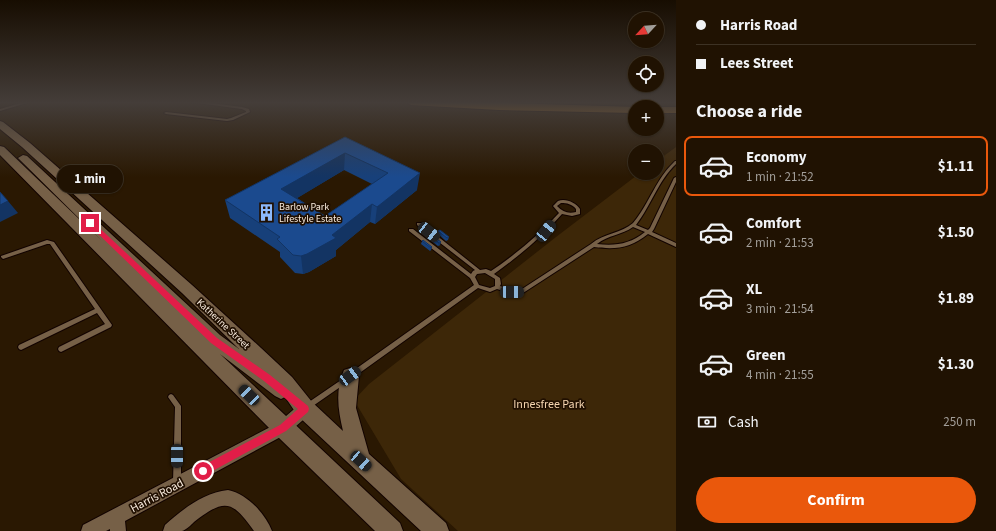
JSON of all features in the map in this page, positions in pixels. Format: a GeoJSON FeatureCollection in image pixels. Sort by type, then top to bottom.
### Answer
{"type":"FeatureCollection","features":[{"type":"Feature","properties":{"kind":"main road","name":"Katherine Street"},"geometry":{"type":"LineString","coordinates":[[3,127],[136,243],[255,353],[286,383],[304,409],[438,531]]}},
{"type":"Feature","properties":{"kind":"main road"},"geometry":{"type":"LineString","coordinates":[[0,136],[214,340],[267,378],[304,409]]}},
{"type":"Feature","properties":{"kind":"main road"},"geometry":{"type":"LineString","coordinates":[[0,149],[283,428],[392,531]]}},
{"type":"Feature","properties":{"kind":"main road"},"geometry":{"type":"LineString","coordinates":[[350,376],[347,408],[361,461]]}},
{"type":"Feature","properties":{"kind":"street","name":"Harris Road"},"geometry":{"type":"LineString","coordinates":[[90,531],[117,524],[177,485],[283,428],[304,409]]}},
{"type":"Feature","properties":{"kind":"street"},"geometry":{"type":"LineString","coordinates":[[171,531],[183,519],[197,510],[215,501],[228,497],[243,506],[264,531]]}},
{"type":"Feature","properties":{"kind":"lane"},"geometry":{"type":"LineString","coordinates":[[476,286],[490,290],[497,287],[520,293],[594,245],[599,239],[624,231],[633,225],[644,210],[667,171],[676,162]]}},
{"type":"Feature","properties":{"kind":"lane"},"geometry":{"type":"LineString","coordinates":[[594,245],[608,247],[625,245],[639,239],[648,232],[655,224],[676,178]]}},
{"type":"Feature","properties":{"kind":"lane"},"geometry":{"type":"LineString","coordinates":[[563,201],[574,205],[579,211],[573,215],[561,213],[555,206],[557,203],[563,201]]}},
{"type":"Feature","properties":{"kind":"lane"},"geometry":{"type":"LineString","coordinates":[[492,273],[528,247],[546,231],[561,213]]}},
{"type":"Feature","properties":{"kind":"lane"},"geometry":{"type":"LineString","coordinates":[[419,224],[478,270],[492,273],[498,281],[497,287]]}},
{"type":"Feature","properties":{"kind":"lane"},"geometry":{"type":"LineString","coordinates":[[633,225],[676,244]]}},
{"type":"Feature","properties":{"kind":"lane"},"geometry":{"type":"LineString","coordinates":[[410,230],[472,277],[476,286]]}},
{"type":"Feature","properties":{"kind":"lane"},"geometry":{"type":"LineString","coordinates":[[3,257],[47,242],[52,243],[109,326],[61,349]]}},
{"type":"Feature","properties":{"kind":"lane"},"geometry":{"type":"LineString","coordinates":[[472,277],[478,270]]}},
{"type":"Feature","properties":{"kind":"lane"},"geometry":{"type":"LineString","coordinates":[[304,409],[476,286]]}},
{"type":"Feature","properties":{"kind":"lane"},"geometry":{"type":"LineString","coordinates":[[20,347],[98,310]]}},
{"type":"Feature","properties":{"kind":"lane"},"geometry":{"type":"LineString","coordinates":[[171,397],[178,406],[177,485]]}},
{"type":"Feature","properties":{"kind":"green space","name":"Innesfree Park"},"geometry":{"type":"Polygon","coordinates":[[[676,147],[676,531],[458,531],[401,479],[354,400],[369,384],[631,180],[664,180],[664,156],[676,147]]]}},
{"type":"Feature","properties":{"kind":"building"},"geometry":{"type":"Polygon","coordinates":[[[345,137],[420,173],[377,207],[372,204],[332,235],[336,238],[301,256],[293,255],[277,239],[280,237],[225,200],[345,137]],[[345,153],[281,189],[325,216],[388,173],[345,153]]]}},
{"type":"Feature","properties":{"kind":"building"},"geometry":{"type":"Polygon","coordinates":[[[0,192],[8,201],[0,205],[0,192]]]}},
{"type":"Feature","properties":{"kind":"building"},"geometry":{"type":"Polygon","coordinates":[[[440,230],[449,237],[447,238],[438,231],[440,230]]]}},
{"type":"Feature","properties":{"kind":"building"},"geometry":{"type":"Polygon","coordinates":[[[432,235],[441,242],[439,243],[430,236],[432,235]]]}},
{"type":"Feature","properties":{"kind":"building"},"geometry":{"type":"Polygon","coordinates":[[[423,240],[432,247],[431,248],[422,241],[423,240]]]}},
{"type":"Feature","properties":{"kind":"place","name":"Barlow Park Lifestyle Estate"},"geometry":{"type":"Point","coordinates":[266,213]}},
{"type":"Feature","properties":{"kind":"route"},"geometry":{"type":"LineString","coordinates":[[90,223],[214,340],[267,378],[304,409],[283,428],[203,471]]}}]}
